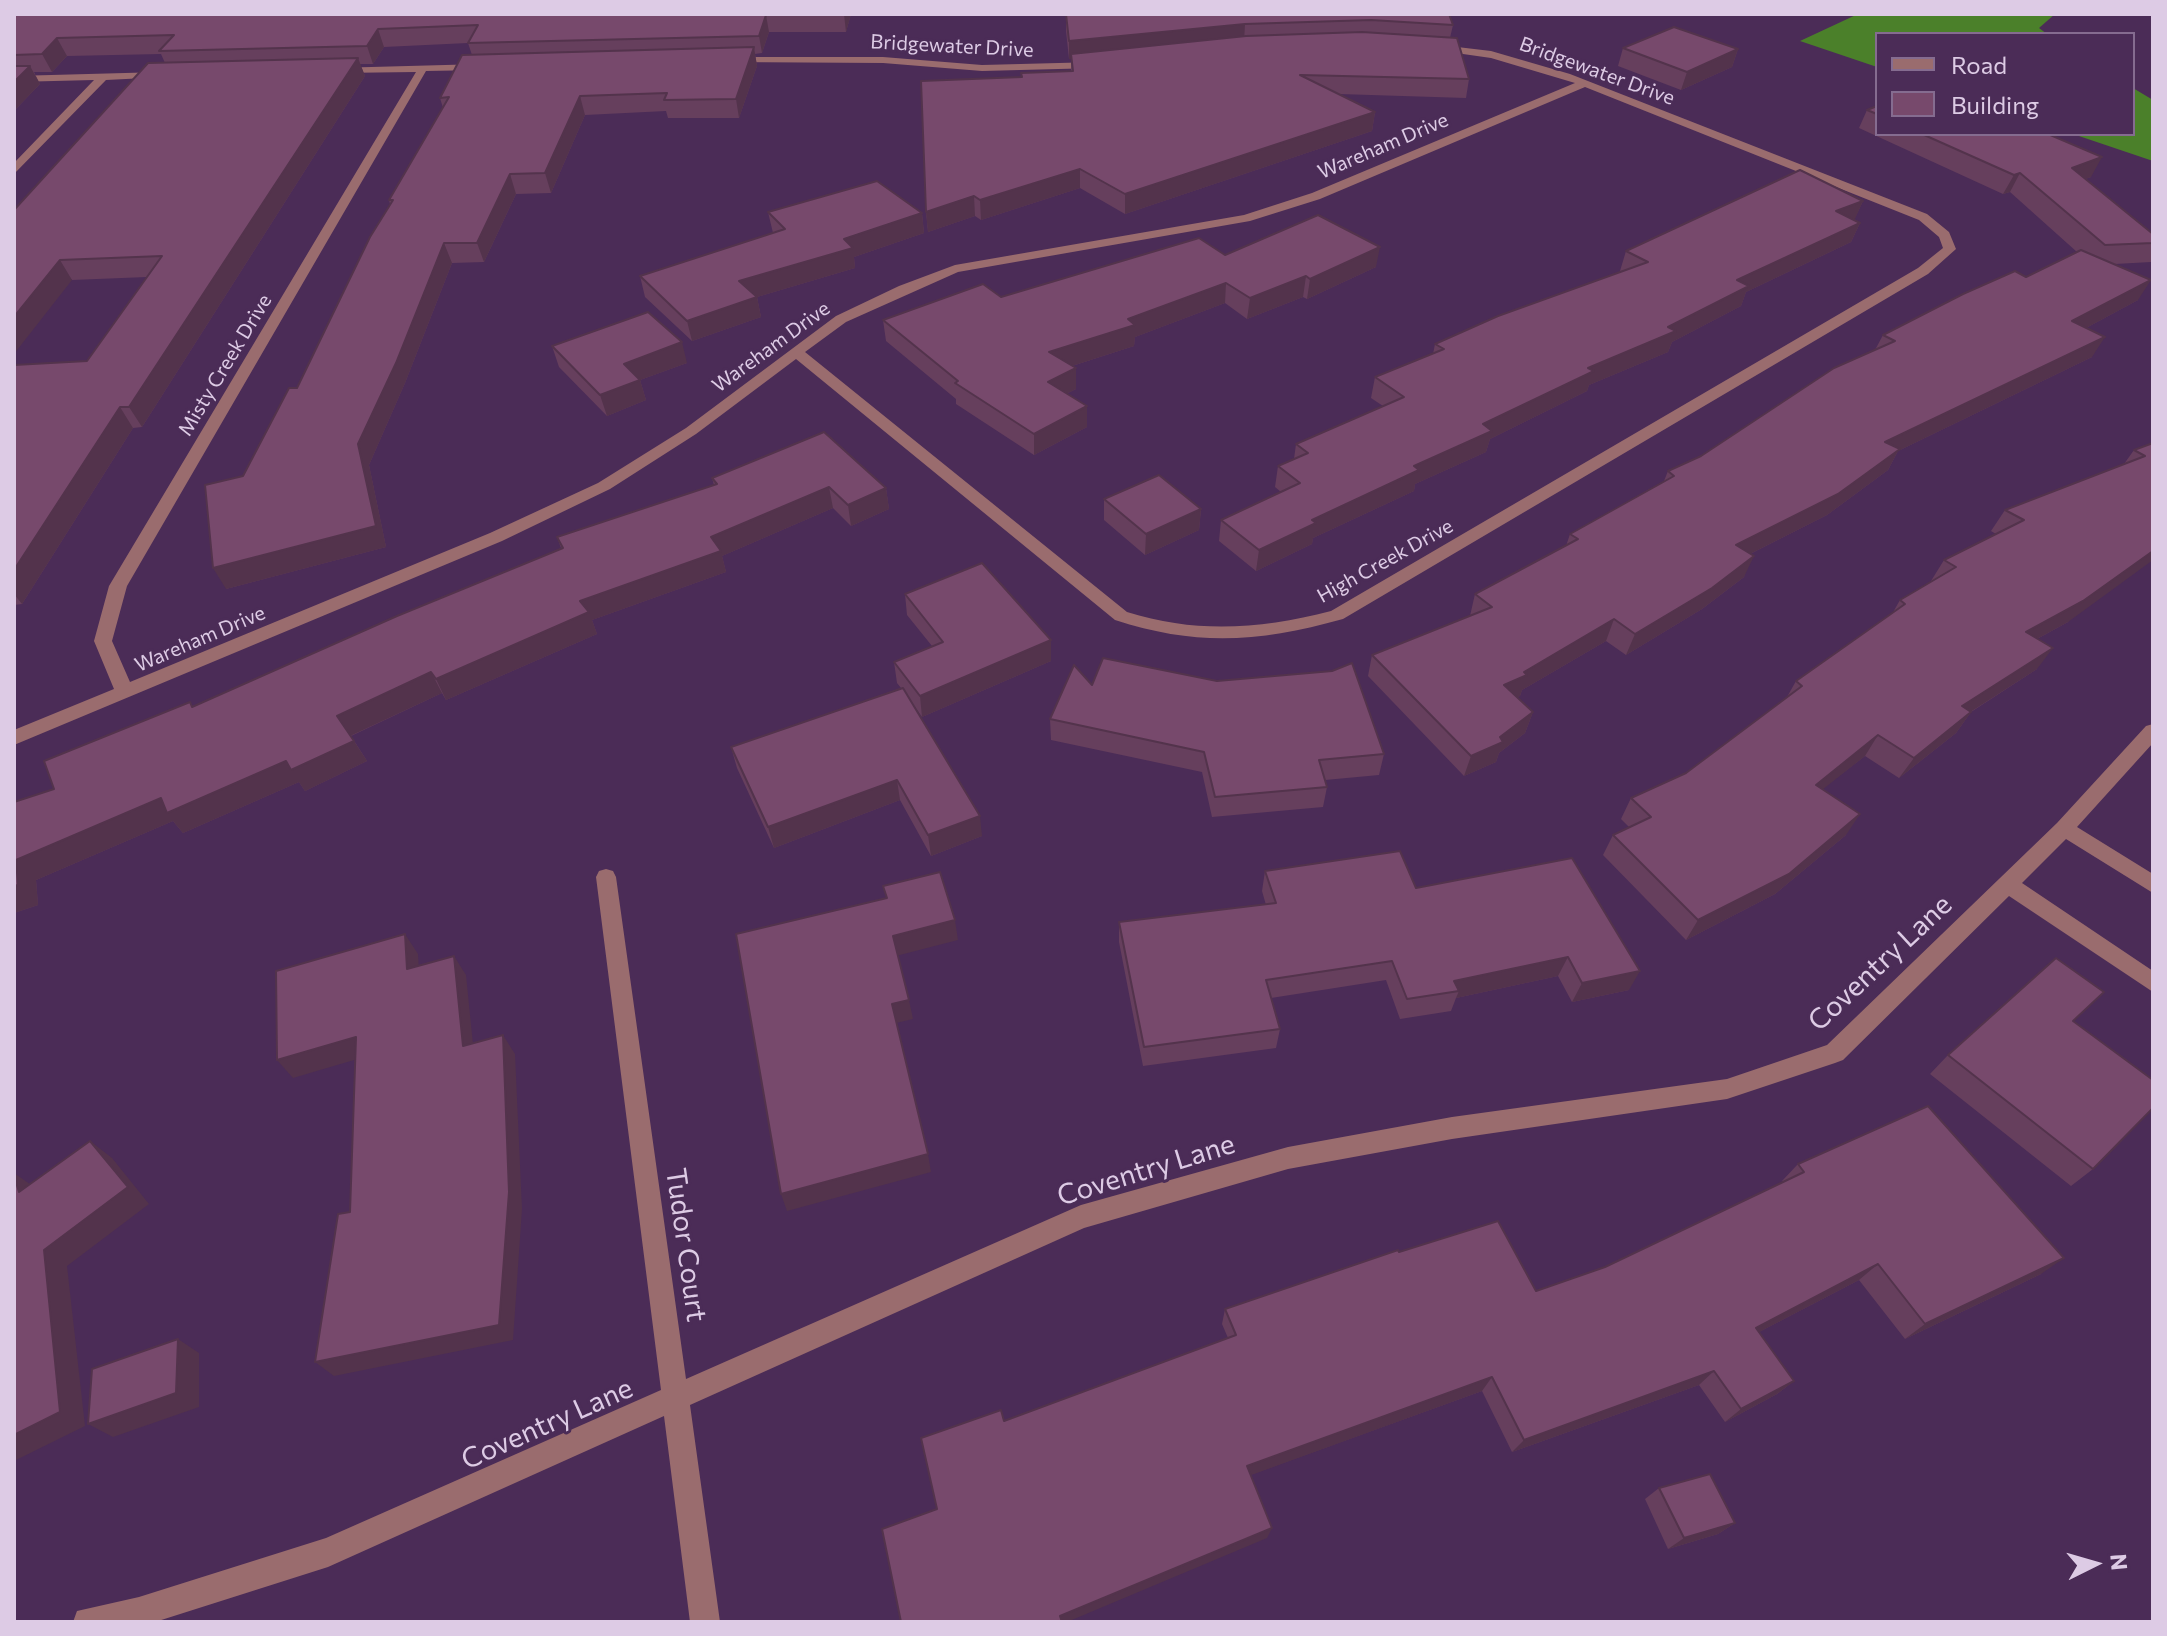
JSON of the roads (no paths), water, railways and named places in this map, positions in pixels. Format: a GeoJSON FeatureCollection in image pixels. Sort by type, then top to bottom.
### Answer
{"type":"FeatureCollection","features":[{"type":"Feature","properties":{"kind":"street","name":"Bridgewater Drive"},"geometry":{"type":"LineString","coordinates":[[1416,46],[1491,53],[1530,63],[1923,217],[1945,235]]}},
{"type":"Feature","properties":{"kind":"street","name":"Bridgewater Drive"},"geometry":{"type":"LineString","coordinates":[[722,61],[869,59],[982,68],[1116,64]]}},
{"type":"Feature","properties":{"kind":"street"},"geometry":{"type":"LineString","coordinates":[[332,71],[502,66]]}},
{"type":"Feature","properties":{"kind":"street","name":"Misty Creek Drive"},"geometry":{"type":"LineString","coordinates":[[125,692],[103,641],[118,586],[423,68]]}},
{"type":"Feature","properties":{"kind":"street"},"geometry":{"type":"LineString","coordinates":[[14,79],[179,75]]}},
{"type":"Feature","properties":{"kind":"street"},"geometry":{"type":"LineString","coordinates":[[14,170],[103,77]]}},
{"type":"Feature","properties":{"kind":"street","name":"Wareham Drive"},"geometry":{"type":"LineString","coordinates":[[14,738],[496,537],[604,486],[691,431],[841,319],[904,289],[955,269],[1246,218],[1316,196],[1585,83]]}},
{"type":"Feature","properties":{"kind":"street","name":"High Creek Drive"},"geometry":{"type":"LineString","coordinates":[[795,351],[1121,616],[1158,629],[1200,636],[1293,627],[1337,615],[1923,271],[1950,249],[1945,235]]}},
{"type":"Feature","properties":{"kind":"street","name":"Coventry Lane"},"geometry":{"type":"LineString","coordinates":[[88,1622],[139,1612],[328,1552],[676,1400],[1081,1217],[1288,1158],[1452,1128],[1727,1089],[1835,1053],[2064,828],[2153,731]]}},
{"type":"Feature","properties":{"kind":"street"},"geometry":{"type":"LineString","coordinates":[[2064,828],[2153,885]]}},
{"type":"Feature","properties":{"kind":"street","name":"Tudor Court"},"geometry":{"type":"LineString","coordinates":[[606,877],[705,1622]]}},
{"type":"Feature","properties":{"kind":"street"},"geometry":{"type":"LineString","coordinates":[[2007,884],[2153,983]]}}]}
